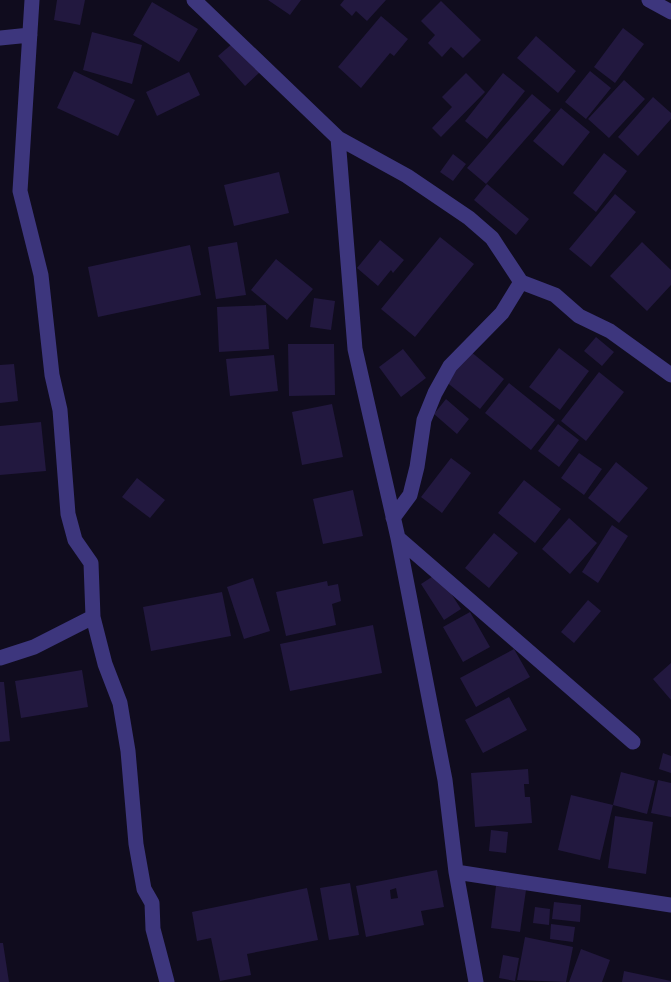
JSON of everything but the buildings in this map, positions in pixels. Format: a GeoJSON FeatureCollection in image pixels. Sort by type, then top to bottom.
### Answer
{"type":"FeatureCollection","features":[{"type":"Feature","properties":{"kind":"street"},"geometry":{"type":"LineString","coordinates":[[32,0],[20,191],[40,276],[52,375],[60,410],[68,514],[75,540],[91,563],[93,617],[105,664],[120,703],[128,751],[136,844],[144,889],[152,903],[153,929],[167,982]]}},
{"type":"Feature","properties":{"kind":"street"},"geometry":{"type":"LineString","coordinates":[[194,0],[338,138],[407,177],[469,218],[492,238],[521,282],[555,295],[579,316],[610,331],[671,375]]}},
{"type":"Feature","properties":{"kind":"street"},"geometry":{"type":"LineString","coordinates":[[649,0],[671,12]]}},
{"type":"Feature","properties":{"kind":"street"},"geometry":{"type":"LineString","coordinates":[[0,38],[30,35]]}},
{"type":"Feature","properties":{"kind":"street"},"geometry":{"type":"LineString","coordinates":[[338,138],[355,349],[398,538],[445,780],[456,872],[476,982]]}},
{"type":"Feature","properties":{"kind":"street"},"geometry":{"type":"LineString","coordinates":[[393,518],[410,495],[424,420],[435,393],[450,366],[502,313],[521,282]]}},
{"type":"Feature","properties":{"kind":"street"},"geometry":{"type":"LineString","coordinates":[[398,538],[633,742]]}},
{"type":"Feature","properties":{"kind":"street"},"geometry":{"type":"LineString","coordinates":[[0,658],[34,647],[93,617]]}},
{"type":"Feature","properties":{"kind":"street"},"geometry":{"type":"LineString","coordinates":[[456,872],[671,904]]}}]}
